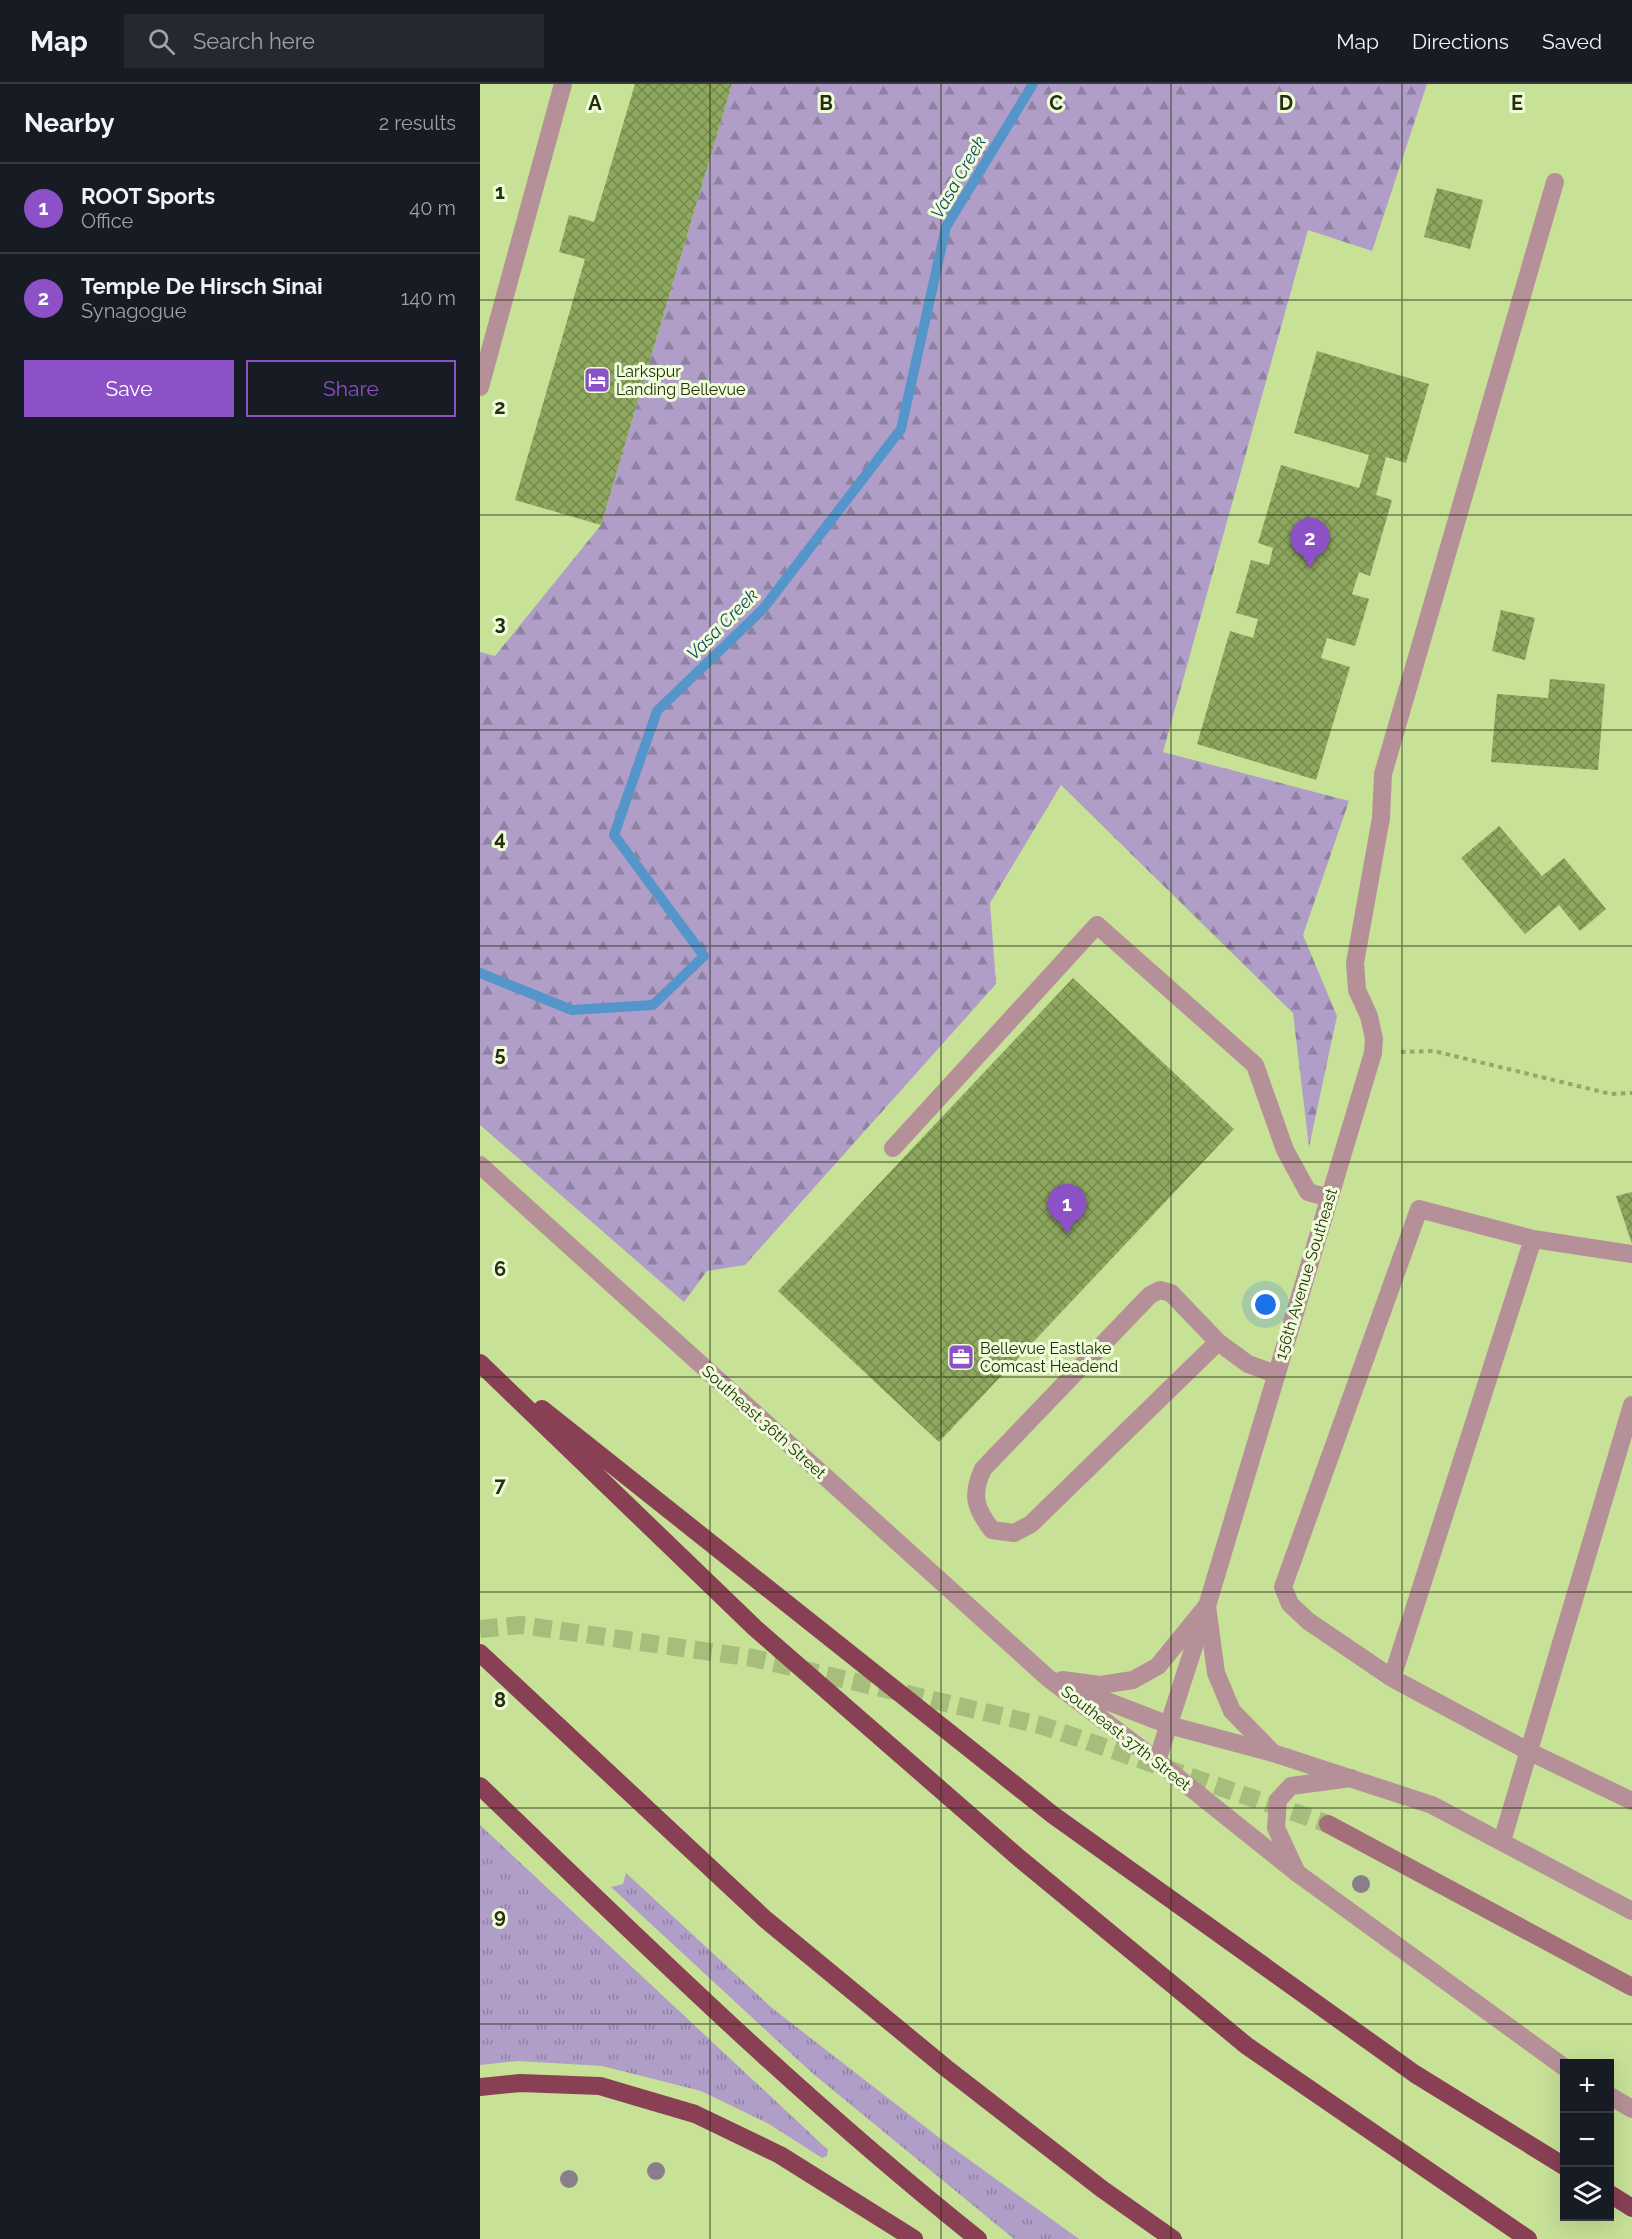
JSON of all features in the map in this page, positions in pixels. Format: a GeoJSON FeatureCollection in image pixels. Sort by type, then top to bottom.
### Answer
{"type":"FeatureCollection","features":[{"type":"Feature","properties":{"kind":"highway"},"geometry":{"type":"LineString","coordinates":[[480,1361],[1053,1815],[1415,2074],[1560,2164]]}},
{"type":"Feature","properties":{"kind":"highway"},"geometry":{"type":"LineString","coordinates":[[480,1361],[755,1628],[1019,1858],[1247,2046],[1528,2239]]}},
{"type":"Feature","properties":{"kind":"highway"},"geometry":{"type":"LineString","coordinates":[[480,1653],[765,1919],[946,2068],[1102,2189],[1173,2239]]}},
{"type":"Feature","properties":{"kind":"highway"},"geometry":{"type":"LineString","coordinates":[[480,1786],[715,2013],[921,2194],[978,2239]]}},
{"type":"Feature","properties":{"kind":"highway"},"geometry":{"type":"LineString","coordinates":[[480,2087],[520,2083],[600,2086],[695,2114],[780,2155],[914,2239]]}},
{"type":"Feature","properties":{"kind":"highway"},"geometry":{"type":"LineString","coordinates":[[1614,2197],[1632,2208]]}},
{"type":"Feature","properties":{"kind":"street"},"geometry":{"type":"LineString","coordinates":[[480,387],[563,84]]}},
{"type":"Feature","properties":{"kind":"street","name":"156th Avenue Southeast"},"geometry":{"type":"LineString","coordinates":[[1157,1761],[1207,1606],[1373,1053],[1374,1039],[1369,1016],[1357,990],[1355,963],[1381,818],[1383,774],[1555,182]]}},
{"type":"Feature","properties":{"kind":"street"},"geometry":{"type":"LineString","coordinates":[[893,1148],[1097,925],[1256,1065],[1285,1150],[1308,1192],[1329,1198]]}},
{"type":"Feature","properties":{"kind":"street","name":"Southeast 36th Street"},"geometry":{"type":"LineString","coordinates":[[480,1166],[1048,1678]]}},
{"type":"Feature","properties":{"kind":"street"},"geometry":{"type":"LineString","coordinates":[[1632,1254],[1533,1239],[1419,1209],[1284,1587],[1290,1604],[1308,1621],[1392,1678],[1528,1751],[1632,1801]]}},
{"type":"Feature","properties":{"kind":"street"},"geometry":{"type":"LineString","coordinates":[[1392,1678],[1533,1239]]}},
{"type":"Feature","properties":{"kind":"street"},"geometry":{"type":"LineString","coordinates":[[1218,1342],[1031,1524],[1014,1533],[992,1530],[981,1516],[975,1498],[977,1482],[983,1469],[1150,1295],[1160,1290],[1171,1293],[1218,1342],[1248,1364],[1276,1374]]}},
{"type":"Feature","properties":{"kind":"street"},"geometry":{"type":"LineString","coordinates":[[1502,1841],[1632,1405]]}},
{"type":"Feature","properties":{"kind":"street"},"geometry":{"type":"LineString","coordinates":[[1048,1678],[1100,1685],[1133,1680],[1158,1666],[1207,1606]]}},
{"type":"Feature","properties":{"kind":"street"},"geometry":{"type":"LineString","coordinates":[[1207,1606],[1216,1672],[1232,1711],[1273,1753]]}},
{"type":"Feature","properties":{"kind":"street","name":"Southeast 37th Street"},"geometry":{"type":"LineString","coordinates":[[1048,1678],[1169,1725],[1273,1753],[1432,1805],[1632,1911]]}},
{"type":"Feature","properties":{"kind":"street","name":"Southeast 37th Street"},"geometry":{"type":"LineString","coordinates":[[1048,1678],[1157,1761],[1297,1873],[1560,2064]]}},
{"type":"Feature","properties":{"kind":"street"},"geometry":{"type":"LineString","coordinates":[[1297,1873],[1276,1828],[1278,1800],[1291,1786],[1351,1778]]}},
{"type":"Feature","properties":{"kind":"street"},"geometry":{"type":"LineString","coordinates":[[1328,1824],[1632,1987]]}},
{"type":"Feature","properties":{"kind":"street"},"geometry":{"type":"LineString","coordinates":[[1614,2098],[1632,2109]]}},
{"type":"Feature","properties":{"kind":"path"},"geometry":{"type":"LineString","coordinates":[[1373,1053],[1434,1051],[1611,1094],[1632,1093]]}},
{"type":"Feature","properties":{"kind":"green space"},"geometry":{"type":"Polygon","coordinates":[[[732,84],[1427,84],[1372,251],[1308,230],[1163,752],[1349,801],[1303,935],[1337,1016],[1309,1147],[1293,1013],[1061,785],[990,903],[996,984],[745,1265],[707,1271],[684,1302],[480,1125],[480,652],[495,656],[601,525],[732,84]]]}},
{"type":"Feature","properties":{"kind":"green space"},"geometry":{"type":"Polygon","coordinates":[[[480,1825],[828,2150],[827,2156],[822,2158],[769,2124],[701,2091],[602,2066],[518,2061],[480,2065],[480,1825]]]}},
{"type":"Feature","properties":{"kind":"green space"},"geometry":{"type":"Polygon","coordinates":[[[626,1873],[772,2008],[946,2143],[1079,2239],[1014,2239],[811,2072],[611,1887],[623,1884],[626,1873]]]}},
{"type":"Feature","properties":{"kind":"building","name":"Larkspur Landing Bellevue"},"geometry":{"type":"Polygon","coordinates":[[[635,84],[732,84],[601,525],[515,500],[585,259],[559,252],[569,215],[594,222],[635,84]]]}},
{"type":"Feature","properties":{"kind":"building"},"geometry":{"type":"Polygon","coordinates":[[[1437,188],[1483,200],[1470,249],[1424,237],[1437,188]]]}},
{"type":"Feature","properties":{"kind":"building"},"geometry":{"type":"Polygon","coordinates":[[[1317,351],[1429,384],[1406,463],[1386,457],[1376,495],[1392,500],[1370,576],[1359,572],[1352,594],[1369,599],[1355,646],[1327,638],[1321,658],[1350,667],[1316,780],[1197,744],[1230,631],[1253,638],[1258,619],[1236,613],[1251,560],[1269,565],[1273,548],[1258,543],[1281,465],[1359,488],[1369,455],[1294,433],[1317,351]]]}},
{"type":"Feature","properties":{"kind":"building"},"geometry":{"type":"Polygon","coordinates":[[[1501,610],[1535,618],[1525,660],[1492,651],[1501,610]]]}},
{"type":"Feature","properties":{"kind":"building"},"geometry":{"type":"Polygon","coordinates":[[[1550,679],[1605,684],[1598,770],[1491,762],[1497,694],[1548,698],[1550,679]]]}},
{"type":"Feature","properties":{"kind":"building"},"geometry":{"type":"Polygon","coordinates":[[[1499,826],[1542,876],[1564,858],[1606,909],[1580,931],[1559,905],[1525,934],[1461,858],[1499,826]]]}},
{"type":"Feature","properties":{"kind":"building"},"geometry":{"type":"Polygon","coordinates":[[[1073,978],[1234,1129],[939,1442],[778,1291],[1073,978]]]}},
{"type":"Feature","properties":{"kind":"building"},"geometry":{"type":"Polygon","coordinates":[[[1632,1192],[1632,1244],[1616,1196],[1632,1192]]]}},
{"type":"Feature","properties":{"kind":"waterway","name":"Vasa Creek"},"geometry":{"type":"LineString","coordinates":[[480,973],[572,1010],[653,1005],[704,956],[614,835],[657,711],[763,609],[901,429],[946,227],[1033,84]]}},
{"type":"Feature","properties":{"kind":"tunnel"},"geometry":{"type":"LineString","coordinates":[[480,1629],[521,1625],[753,1658],[1040,1725],[1328,1824]]}},
{"type":"Feature","properties":{"kind":"place","name":"Larkspur Landing Bellevue"},"geometry":{"type":"Point","coordinates":[597,380]}},
{"type":"Feature","properties":{"kind":"place","name":"Temple De Hirsch Sinai"},"geometry":{"type":"Point","coordinates":[1310,568]}},
{"type":"Feature","properties":{"kind":"place","name":"ROOT Sports"},"geometry":{"type":"Point","coordinates":[1067,1234]}},
{"type":"Feature","properties":{"kind":"place","name":"Bellevue Eastlake Comcast Headend"},"geometry":{"type":"Point","coordinates":[961,1357]}}]}
